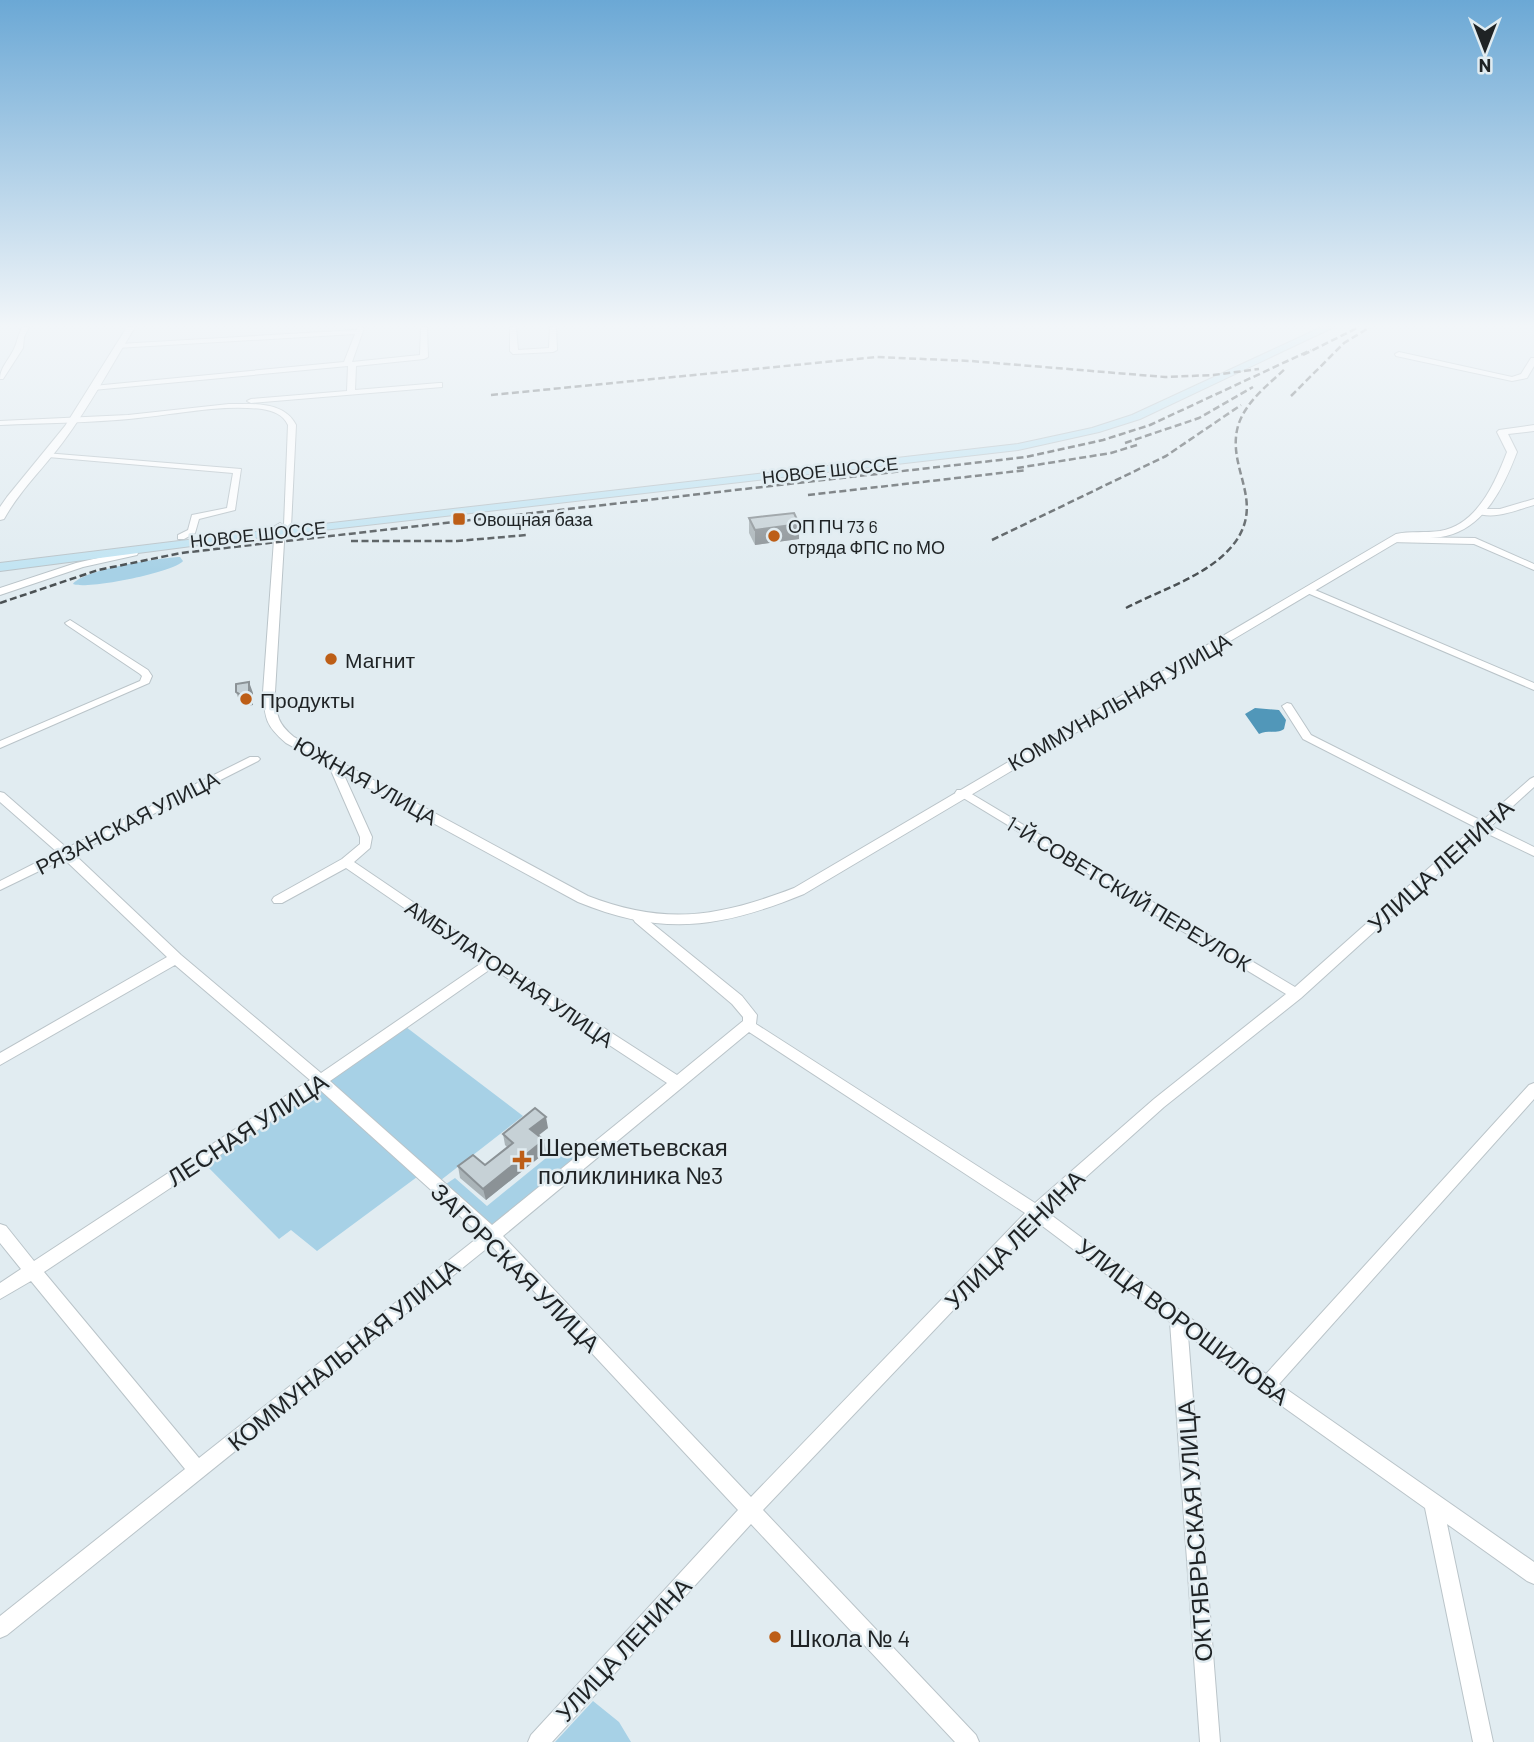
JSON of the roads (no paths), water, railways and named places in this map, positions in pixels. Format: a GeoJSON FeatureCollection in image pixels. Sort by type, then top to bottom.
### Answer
{"type":"FeatureCollection","features":[{"type":"Feature","properties":{"kind":"main road","name":"НОВОЕ ШОССЕ"},"geometry":{"type":"LineString","coordinates":[[0,567],[195,536],[993,452],[1073,436],[1153,408]]}},
{"type":"Feature","properties":{"kind":"main road","name":"НОВОЕ ШОССЕ"},"geometry":{"type":"LineString","coordinates":[[0,561],[79,553],[195,536]]}},
{"type":"Feature","properties":{"kind":"street"},"geometry":{"type":"LineString","coordinates":[[0,517],[20,486],[48,455],[81,408]]}},
{"type":"Feature","properties":{"kind":"street"},"geometry":{"type":"LineString","coordinates":[[0,424],[196,408]]}},
{"type":"Feature","properties":{"kind":"street"},"geometry":{"type":"LineString","coordinates":[[265,408],[288,416],[292,428],[282,528]]}},
{"type":"Feature","properties":{"kind":"street","name":"КОММУНАЛЬНАЯ УЛИЦА"},"geometry":{"type":"LineString","coordinates":[[639,919],[687,920],[759,908],[799,891],[1400,536],[1451,532],[1479,512],[1503,477],[1512,452],[1502,432],[1534,428]]}},
{"type":"Feature","properties":{"kind":"street"},"geometry":{"type":"LineString","coordinates":[[0,592],[96,560],[195,536],[195,517],[231,510],[238,471],[48,455]]}},
{"type":"Feature","properties":{"kind":"street"},"geometry":{"type":"LineString","coordinates":[[1479,512],[1501,512],[1534,502]]}},
{"type":"Feature","properties":{"kind":"street","name":"ЮЖНАЯ УЛИЦА"},"geometry":{"type":"LineString","coordinates":[[282,528],[269,692],[271,718],[276,728],[290,740],[335,766],[583,899],[606,910],[639,919]]}},
{"type":"Feature","properties":{"kind":"street"},"geometry":{"type":"LineString","coordinates":[[1393,540],[1475,541],[1534,567]]}},
{"type":"Feature","properties":{"kind":"street"},"geometry":{"type":"LineString","coordinates":[[1308,590],[1534,687]]}},
{"type":"Feature","properties":{"kind":"street"},"geometry":{"type":"LineString","coordinates":[[0,745],[144,683],[147,676],[144,672],[109,646],[70,623]]}},
{"type":"Feature","properties":{"kind":"street"},"geometry":{"type":"LineString","coordinates":[[1287,706],[1307,737],[1534,852]]}},
{"type":"Feature","properties":{"kind":"street","name":"РЯЗАНСКАЯ УЛИЦА"},"geometry":{"type":"LineString","coordinates":[[0,886],[254,759]]}},
{"type":"Feature","properties":{"kind":"street"},"geometry":{"type":"LineString","coordinates":[[278,900],[346,862],[366,845],[366,838],[335,766]]}},
{"type":"Feature","properties":{"kind":"street","name":"УЛИЦА ЛЕНИНА"},"geometry":{"type":"LineString","coordinates":[[538,1742],[750,1511],[1036,1212],[1159,1103],[1296,995],[1534,781]]}},
{"type":"Feature","properties":{"kind":"street","name":"1-Й СОВЕТСКИЙ ПЕРЕУЛОК"},"geometry":{"type":"LineString","coordinates":[[961,793],[1296,995]]}},
{"type":"Feature","properties":{"kind":"street","name":"ЗАГОРСКАЯ УЛИЦА"},"geometry":{"type":"LineString","coordinates":[[0,796],[64,852],[176,958],[320,1081],[492,1235],[969,1742]]}},
{"type":"Feature","properties":{"kind":"street","name":"АМБУЛАТОРНАЯ УЛИЦА"},"geometry":{"type":"LineString","coordinates":[[346,862],[492,962],[676,1082]]}},
{"type":"Feature","properties":{"kind":"street","name":"УЛИЦА ВОРОШИЛОВА"},"geometry":{"type":"LineString","coordinates":[[639,919],[737,1000],[750,1015],[751,1021],[748,1025],[1036,1212],[1267,1385],[1534,1574]]}},
{"type":"Feature","properties":{"kind":"street"},"geometry":{"type":"LineString","coordinates":[[0,1060],[176,958]]}},
{"type":"Feature","properties":{"kind":"street","name":"ЛЕСНАЯ УЛИЦА"},"geometry":{"type":"LineString","coordinates":[[0,1292],[320,1081],[492,962]]}},
{"type":"Feature","properties":{"kind":"street","name":"КОММУНАЛЬНАЯ УЛИЦА"},"geometry":{"type":"LineString","coordinates":[[0,1628],[492,1235],[748,1025]]}},
{"type":"Feature","properties":{"kind":"street"},"geometry":{"type":"LineString","coordinates":[[1267,1385],[1534,1089]]}},
{"type":"Feature","properties":{"kind":"street"},"geometry":{"type":"LineString","coordinates":[[0,1231],[197,1470]]}},
{"type":"Feature","properties":{"kind":"street","name":"ОКТЯБРЬСКАЯ УЛИЦА"},"geometry":{"type":"LineString","coordinates":[[1178,1320],[1210,1742]]}},
{"type":"Feature","properties":{"kind":"street"},"geometry":{"type":"LineString","coordinates":[[1433,1501],[1483,1742]]}},
{"type":"Feature","properties":{"kind":"railway"},"geometry":{"type":"LineString","coordinates":[[0,603],[98,570],[181,553],[1026,457],[1103,440],[1150,425],[1186,408]]}},
{"type":"Feature","properties":{"kind":"railway"},"geometry":{"type":"LineString","coordinates":[[1125,443],[1199,418],[1216,408]]}},
{"type":"Feature","properties":{"kind":"railway"},"geometry":{"type":"LineString","coordinates":[[992,540],[1166,456],[1236,408]]}},
{"type":"Feature","properties":{"kind":"railway"},"geometry":{"type":"LineString","coordinates":[[1126,608],[1197,574],[1223,556],[1233,545],[1242,529],[1246,514],[1236,442],[1238,426],[1247,408]]}},
{"type":"Feature","properties":{"kind":"railway"},"geometry":{"type":"LineString","coordinates":[[1017,468],[1111,453],[1137,445]]}},
{"type":"Feature","properties":{"kind":"railway"},"geometry":{"type":"LineString","coordinates":[[808,495],[1027,470]]}},
{"type":"Feature","properties":{"kind":"railway"},"geometry":{"type":"LineString","coordinates":[[351,541],[457,541],[527,535]]}},
{"type":"Feature","properties":{"kind":"place","name":"Овощная база"},"geometry":{"type":"Point","coordinates":[459,519]}},
{"type":"Feature","properties":{"kind":"place","name":"ОП ПЧ 73 6 отряда ФПС по МО"},"geometry":{"type":"Point","coordinates":[774,536]}},
{"type":"Feature","properties":{"kind":"place","name":"Магнит"},"geometry":{"type":"Point","coordinates":[331,659]}},
{"type":"Feature","properties":{"kind":"place","name":"Продукты"},"geometry":{"type":"Point","coordinates":[246,699]}},
{"type":"Feature","properties":{"kind":"place","name":"Шереметьевская поликлиника №3"},"geometry":{"type":"Point","coordinates":[522,1160]}},
{"type":"Feature","properties":{"kind":"place","name":"Школа № 4"},"geometry":{"type":"Point","coordinates":[775,1637]}}]}
